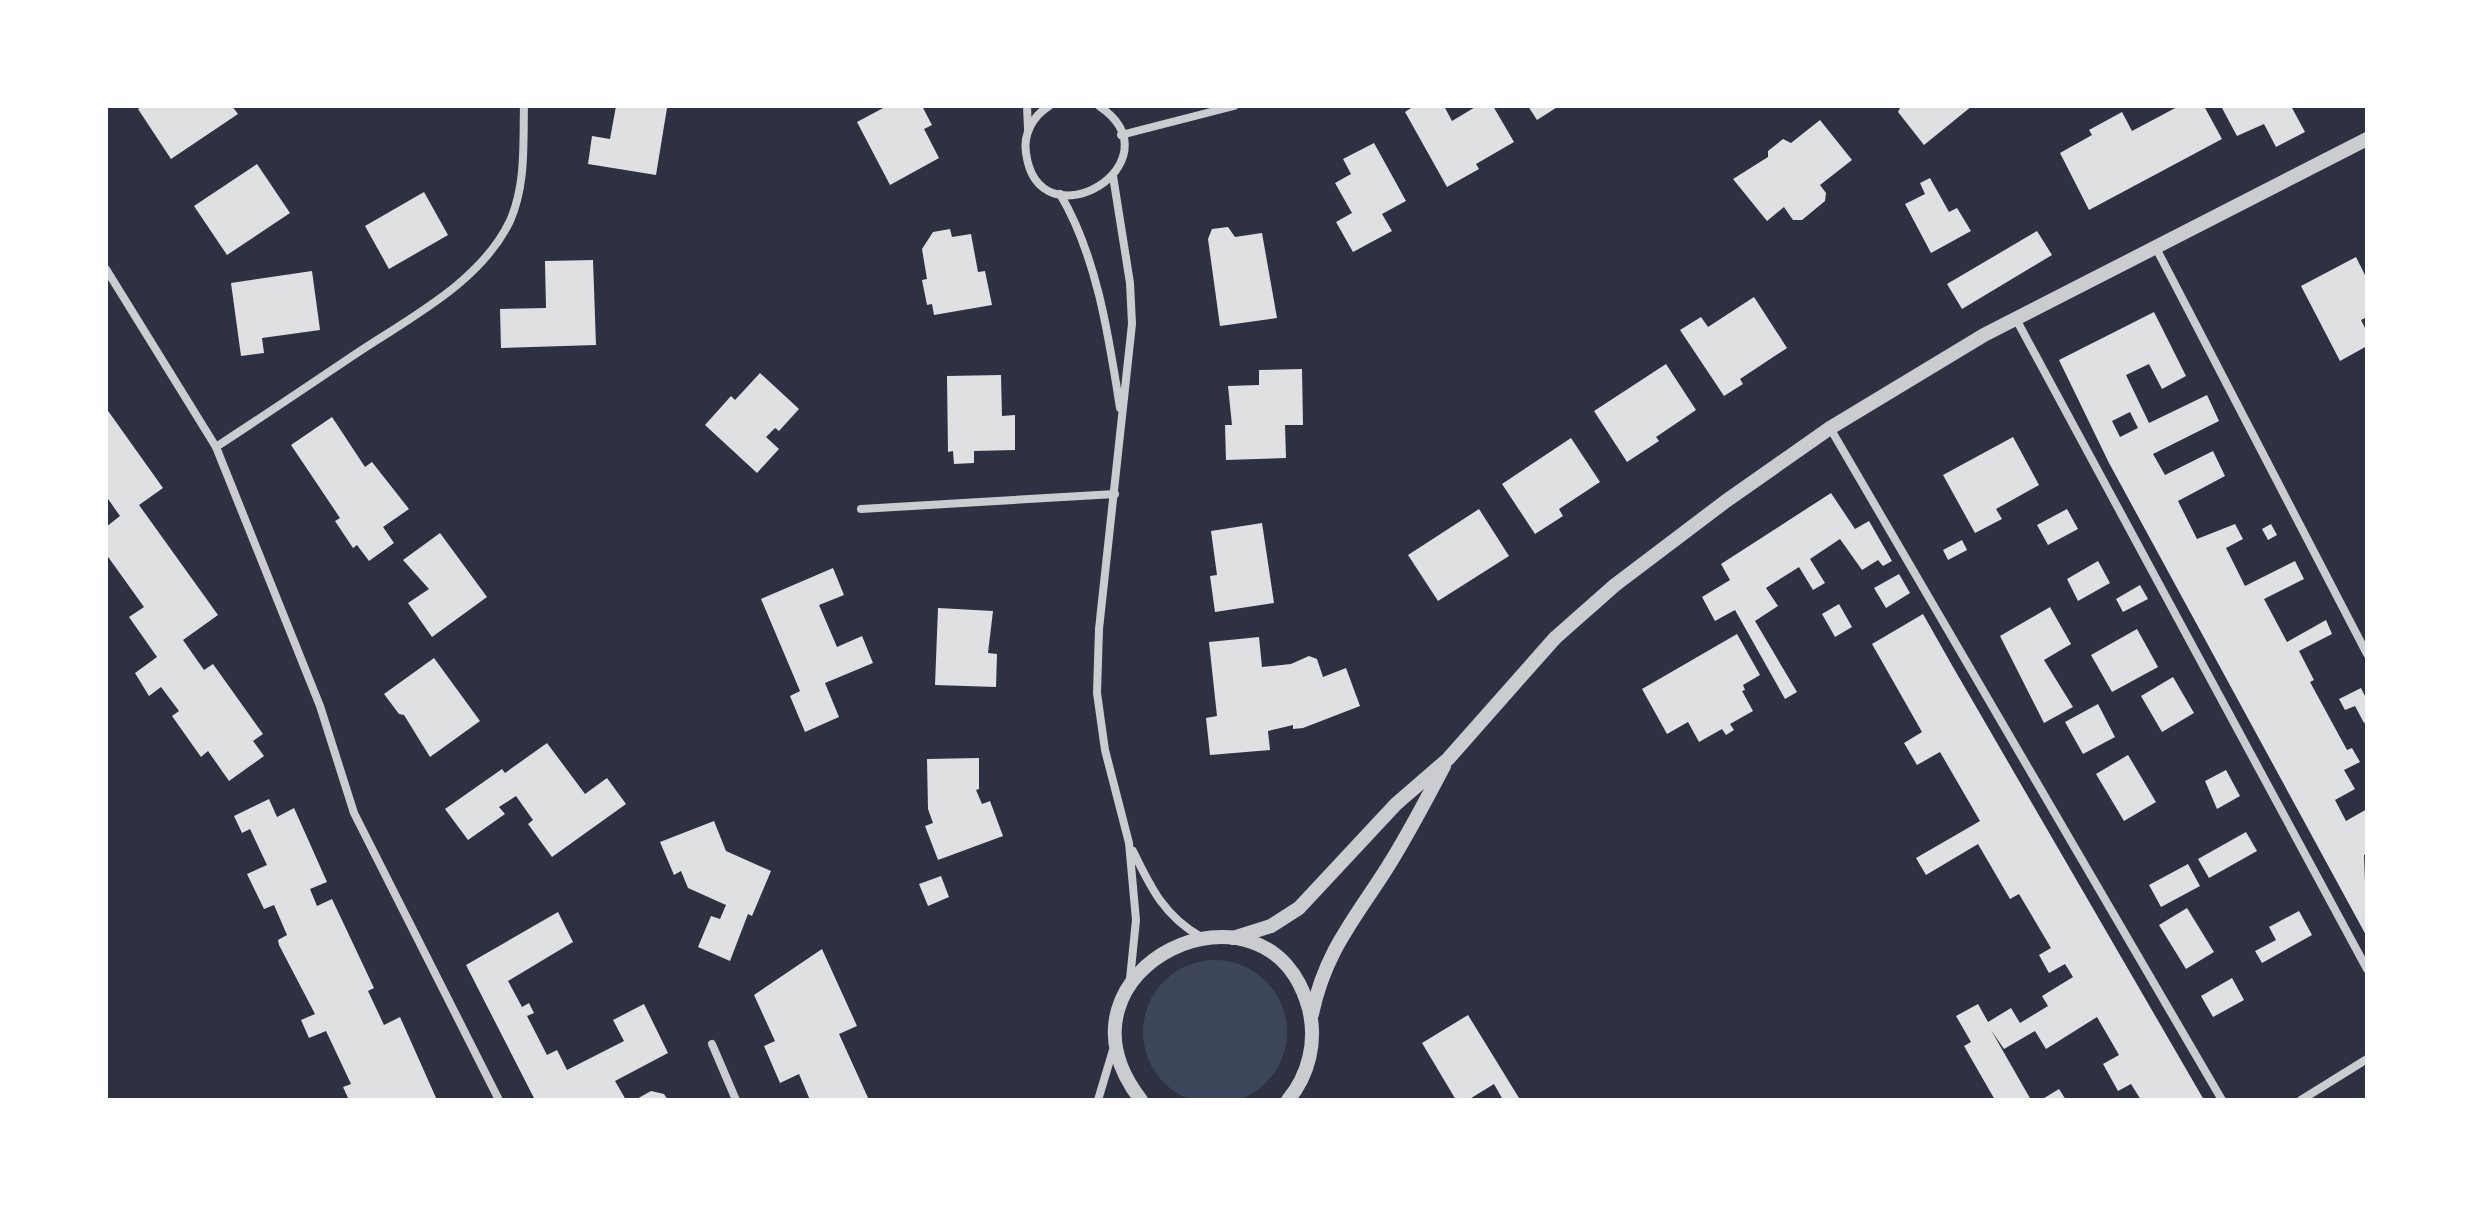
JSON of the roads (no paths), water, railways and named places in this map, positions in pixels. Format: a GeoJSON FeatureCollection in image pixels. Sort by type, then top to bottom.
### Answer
{"type":"FeatureCollection","features":[{"type":"Feature","properties":{"kind":"street"},"geometry":{"type":"LineString","coordinates":[[216,447],[443,295],[478,264],[503,234],[517,202],[523,162],[524,106]]}},
{"type":"Feature","properties":{"kind":"street"},"geometry":{"type":"LineString","coordinates":[[1027,106],[1025,149],[1029,166],[1044,186],[1060,194],[1085,195],[1101,188],[1113,176],[1121,161],[1121,135],[1115,120],[1099,106]]}},
{"type":"Feature","properties":{"kind":"street"},"geometry":{"type":"LineString","coordinates":[[1028,132],[1036,117],[1049,106]]}},
{"type":"Feature","properties":{"kind":"street"},"geometry":{"type":"LineString","coordinates":[[1121,135],[1234,106]]}},
{"type":"Feature","properties":{"kind":"street"},"geometry":{"type":"LineString","coordinates":[[1233,938],[1271,926],[1299,908],[1396,804],[1448,759],[1527,666],[1584,610],[1726,501],[1830,428],[1937,362],[2367,139]]}},
{"type":"Feature","properties":{"kind":"street"},"geometry":{"type":"LineString","coordinates":[[1098,1100],[1116,1041],[1118,1012],[1130,984],[1136,920],[1129,843],[1105,750],[1097,693],[1099,629],[1123,421],[1131,303],[1113,176]]}},
{"type":"Feature","properties":{"kind":"street"},"geometry":{"type":"LineString","coordinates":[[1060,194],[1081,238],[1111,353],[1123,421]]}},
{"type":"Feature","properties":{"kind":"street"},"geometry":{"type":"LineString","coordinates":[[2156,248],[2367,654]]}},
{"type":"Feature","properties":{"kind":"street"},"geometry":{"type":"LineString","coordinates":[[106,269],[216,447],[320,706],[354,813],[499,1100]]}},
{"type":"Feature","properties":{"kind":"street"},"geometry":{"type":"LineString","coordinates":[[2016,319],[2367,969]]}},
{"type":"Feature","properties":{"kind":"street"},"geometry":{"type":"LineString","coordinates":[[1830,428],[2222,1100]]}},
{"type":"Feature","properties":{"kind":"street"},"geometry":{"type":"LineString","coordinates":[[861,509],[1115,494]]}},
{"type":"Feature","properties":{"kind":"street"},"geometry":{"type":"LineString","coordinates":[[1288,1100],[1309,1061],[1311,1018],[1322,973],[1343,931],[1391,862],[1448,759]]}},
{"type":"Feature","properties":{"kind":"street"},"geometry":{"type":"LineString","coordinates":[[1129,843],[1161,904],[1181,926],[1201,937]]}},
{"type":"Feature","properties":{"kind":"street"},"geometry":{"type":"LineString","coordinates":[[1130,984],[1160,953],[1201,937],[1233,938],[1261,948],[1285,966],[1302,990],[1311,1018]]}},
{"type":"Feature","properties":{"kind":"street"},"geometry":{"type":"LineString","coordinates":[[1116,1041],[1124,1073],[1141,1100]]}},
{"type":"Feature","properties":{"kind":"street"},"geometry":{"type":"LineString","coordinates":[[712,1044],[736,1100]]}},
{"type":"Feature","properties":{"kind":"street"},"geometry":{"type":"LineString","coordinates":[[2301,1100],[2367,1059]]}}]}
